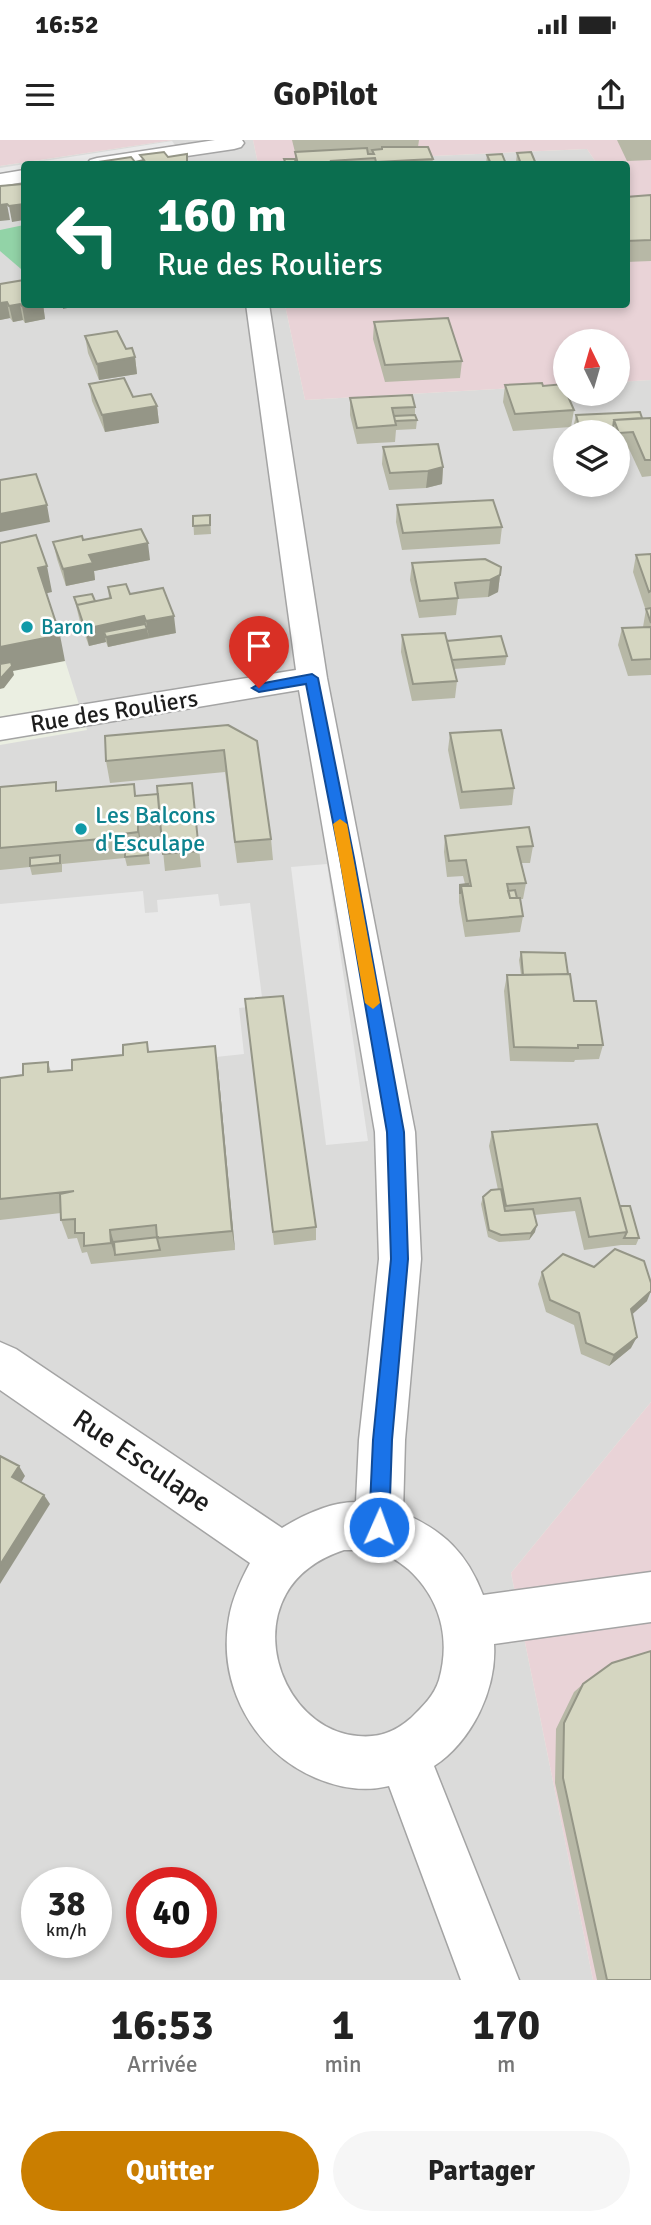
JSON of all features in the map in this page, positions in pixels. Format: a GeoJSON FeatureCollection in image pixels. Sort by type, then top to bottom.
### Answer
{"type":"FeatureCollection","features":[{"type":"Feature","properties":{"kind":"street"},"geometry":{"type":"LineString","coordinates":[[116,161],[233,142],[236,161]]}},
{"type":"Feature","properties":{"kind":"street"},"geometry":{"type":"LineString","coordinates":[[0,180],[21,176]]}},
{"type":"Feature","properties":{"kind":"street"},"geometry":{"type":"LineString","coordinates":[[258,308],[312,678],[395,1132],[400,1259],[382,1440],[379,1527]]}},
{"type":"Feature","properties":{"kind":"street","name":"Rue des Rouliers"},"geometry":{"type":"LineString","coordinates":[[0,729],[312,678]]}},
{"type":"Feature","properties":{"kind":"street","name":"Rue Esculape"},"geometry":{"type":"LineString","coordinates":[[0,1364],[284,1558]]}},
{"type":"Feature","properties":{"kind":"street"},"geometry":{"type":"LineString","coordinates":[[344,1526],[379,1527],[410,1538],[437,1559],[457,1588],[469,1622],[471,1662],[459,1701],[436,1733],[404,1756],[366,1764],[327,1758],[293,1737],[267,1706],[253,1668],[251,1627],[262,1589],[284,1558],[312,1537],[344,1526]]}},
{"type":"Feature","properties":{"kind":"street"},"geometry":{"type":"LineString","coordinates":[[469,1622],[651,1597]]}},
{"type":"Feature","properties":{"kind":"street"},"geometry":{"type":"LineString","coordinates":[[404,1756],[490,1980]]}},
{"type":"Feature","properties":{"kind":"shaded area"},"geometry":{"type":"Polygon","coordinates":[[[0,140],[173,140],[21,161],[0,166],[0,140]]]}},
{"type":"Feature","properties":{"kind":"shaded area"},"geometry":{"type":"Polygon","coordinates":[[[173,140],[253,140],[257,161],[33,161],[173,140]]]}},
{"type":"Feature","properties":{"kind":"shaded area"},"geometry":{"type":"Polygon","coordinates":[[[253,140],[651,140],[651,380],[630,381],[630,329],[553,329],[553,386],[305,400],[286,308],[630,308],[630,161],[595,161],[587,149],[324,161],[257,161],[253,140]]]}},
{"type":"Feature","properties":{"kind":"shaded area"},"geometry":{"type":"Polygon","coordinates":[[[172,141],[178,149],[100,161],[44,161],[172,141]]]}},
{"type":"Feature","properties":{"kind":"shaded area"},"geometry":{"type":"Polygon","coordinates":[[[587,149],[595,161],[324,161],[587,149]]]}},
{"type":"Feature","properties":{"kind":"shaded area"},"geometry":{"type":"Polygon","coordinates":[[[21,163],[21,308],[286,308],[305,400],[553,386],[553,406],[630,406],[630,381],[651,380],[651,1402],[511,1573],[593,1980],[0,1980],[0,745],[87,730],[44,594],[52,592],[0,570],[0,166],[21,163]]]}},
{"type":"Feature","properties":{"kind":"shaded area"},"geometry":{"type":"Polygon","coordinates":[[[21,164],[21,174],[0,177],[0,168],[21,164]]]}},
{"type":"Feature","properties":{"kind":"shaded area"},"geometry":{"type":"Polygon","coordinates":[[[327,864],[368,1141],[326,1145],[291,867],[327,864]]]}},
{"type":"Feature","properties":{"kind":"shaded area"},"geometry":{"type":"Polygon","coordinates":[[[143,891],[145,913],[158,912],[157,900],[218,894],[220,906],[250,903],[263,1005],[239,1008],[244,1054],[0,1080],[0,904],[143,891]]]}},
{"type":"Feature","properties":{"kind":"shaded area"},"geometry":{"type":"Polygon","coordinates":[[[651,1402],[651,1980],[593,1980],[511,1573],[651,1402]]]}},
{"type":"Feature","properties":{"kind":"green space"},"geometry":{"type":"Polygon","coordinates":[[[21,226],[21,269],[0,251],[0,230],[21,226]]]}},
{"type":"Feature","properties":{"kind":"building"},"geometry":{"type":"Polygon","coordinates":[[[428,147],[433,159],[297,161],[295,152],[367,148],[368,154],[374,154],[372,150],[428,147]]]}},
{"type":"Feature","properties":{"kind":"building"},"geometry":{"type":"Polygon","coordinates":[[[164,152],[168,157],[187,154],[187,161],[140,161],[144,160],[140,155],[164,152]]]}},
{"type":"Feature","properties":{"kind":"building"},"geometry":{"type":"Polygon","coordinates":[[[531,152],[535,161],[520,161],[517,153],[531,152]]]}},
{"type":"Feature","properties":{"kind":"building"},"geometry":{"type":"Polygon","coordinates":[[[502,154],[505,161],[490,161],[487,155],[502,154]]]}},
{"type":"Feature","properties":{"kind":"building"},"geometry":{"type":"Polygon","coordinates":[[[131,157],[134,161],[105,161],[131,157]]]}},
{"type":"Feature","properties":{"kind":"building"},"geometry":{"type":"Polygon","coordinates":[[[21,184],[21,204],[0,205],[0,186],[21,184]]]}},
{"type":"Feature","properties":{"kind":"building"},"geometry":{"type":"Polygon","coordinates":[[[651,195],[651,240],[630,241],[630,197],[651,195]]]}},
{"type":"Feature","properties":{"kind":"building"},"geometry":{"type":"Polygon","coordinates":[[[21,280],[21,305],[9,306],[7,302],[0,303],[0,284],[21,280]]]}},
{"type":"Feature","properties":{"kind":"building"},"geometry":{"type":"Polygon","coordinates":[[[448,318],[462,361],[385,365],[374,322],[448,318]]]}},
{"type":"Feature","properties":{"kind":"building"},"geometry":{"type":"Polygon","coordinates":[[[117,331],[126,349],[132,348],[135,357],[97,364],[85,336],[117,331]]]}},
{"type":"Feature","properties":{"kind":"building"},"geometry":{"type":"Polygon","coordinates":[[[124,378],[133,397],[151,394],[157,406],[102,415],[89,384],[124,378]]]}},
{"type":"Feature","properties":{"kind":"building"},"geometry":{"type":"Polygon","coordinates":[[[505,385],[553,385],[553,406],[572,406],[574,410],[515,414],[505,385]]]}},
{"type":"Feature","properties":{"kind":"building"},"geometry":{"type":"Polygon","coordinates":[[[412,395],[415,407],[392,408],[396,425],[357,428],[350,398],[412,395]]]}},
{"type":"Feature","properties":{"kind":"building"},"geometry":{"type":"Polygon","coordinates":[[[640,412],[642,418],[577,420],[576,415],[640,412]]]}},
{"type":"Feature","properties":{"kind":"building"},"geometry":{"type":"Polygon","coordinates":[[[415,415],[417,420],[395,421],[394,416],[415,415]]]}},
{"type":"Feature","properties":{"kind":"building"},"geometry":{"type":"Polygon","coordinates":[[[651,418],[651,460],[645,460],[633,432],[630,432],[630,420],[614,420],[651,418]]]}},
{"type":"Feature","properties":{"kind":"building"},"geometry":{"type":"Polygon","coordinates":[[[438,444],[443,467],[428,471],[390,473],[383,447],[438,444]]]}},
{"type":"Feature","properties":{"kind":"building"},"geometry":{"type":"Polygon","coordinates":[[[36,474],[47,505],[0,514],[0,480],[36,474]]]}},
{"type":"Feature","properties":{"kind":"building"},"geometry":{"type":"Polygon","coordinates":[[[493,500],[502,527],[403,533],[397,505],[493,500]]]}},
{"type":"Feature","properties":{"kind":"building"},"geometry":{"type":"Polygon","coordinates":[[[210,515],[210,525],[193,526],[193,516],[210,515]]]}},
{"type":"Feature","properties":{"kind":"building"},"geometry":{"type":"Polygon","coordinates":[[[141,529],[148,543],[89,555],[93,563],[63,569],[53,542],[82,536],[83,540],[141,529]]]}},
{"type":"Feature","properties":{"kind":"building","name":"Baron"},"geometry":{"type":"Polygon","coordinates":[[[36,535],[47,566],[38,568],[60,635],[0,647],[0,543],[36,535]]]}},
{"type":"Feature","properties":{"kind":"building"},"geometry":{"type":"Polygon","coordinates":[[[651,554],[651,591],[649,592],[636,555],[651,554]]]}},
{"type":"Feature","properties":{"kind":"building"},"geometry":{"type":"Polygon","coordinates":[[[485,559],[501,567],[500,575],[490,580],[455,583],[458,598],[420,601],[412,563],[485,559]]]}},
{"type":"Feature","properties":{"kind":"building"},"geometry":{"type":"Polygon","coordinates":[[[126,584],[130,594],[163,588],[174,616],[146,621],[144,616],[85,629],[77,605],[111,598],[108,587],[126,584]]]}},
{"type":"Feature","properties":{"kind":"building"},"geometry":{"type":"Polygon","coordinates":[[[92,594],[95,601],[77,605],[74,597],[92,594]]]}},
{"type":"Feature","properties":{"kind":"building"},"geometry":{"type":"Polygon","coordinates":[[[651,608],[651,623],[646,609],[651,608]]]}},
{"type":"Feature","properties":{"kind":"building"},"geometry":{"type":"Polygon","coordinates":[[[145,624],[147,629],[106,637],[104,632],[145,624]]]}},
{"type":"Feature","properties":{"kind":"building"},"geometry":{"type":"Polygon","coordinates":[[[651,627],[651,659],[632,660],[622,628],[651,627]]]}},
{"type":"Feature","properties":{"kind":"building"},"geometry":{"type":"Polygon","coordinates":[[[445,633],[457,681],[413,684],[402,635],[445,633]]]}},
{"type":"Feature","properties":{"kind":"building"},"geometry":{"type":"Polygon","coordinates":[[[501,636],[507,656],[452,660],[447,641],[501,636]]]}},
{"type":"Feature","properties":{"kind":"building"},"geometry":{"type":"Polygon","coordinates":[[[11,662],[12,666],[0,679],[0,664],[11,662]]]}},
{"type":"Feature","properties":{"kind":"building"},"geometry":{"type":"Polygon","coordinates":[[[228,725],[257,741],[271,839],[235,842],[224,750],[106,761],[105,736],[228,725]]]}},
{"type":"Feature","properties":{"kind":"building"},"geometry":{"type":"Polygon","coordinates":[[[501,730],[514,788],[462,792],[450,733],[501,730]]]}},
{"type":"Feature","properties":{"kind":"building"},"geometry":{"type":"Polygon","coordinates":[[[56,782],[56,791],[134,784],[135,796],[158,794],[160,820],[138,822],[138,832],[123,834],[123,837],[0,848],[0,787],[56,782]]]}},
{"type":"Feature","properties":{"kind":"building"},"geometry":{"type":"Polygon","coordinates":[[[192,783],[199,851],[163,854],[157,786],[192,783]]]}},
{"type":"Feature","properties":{"kind":"building"},"geometry":{"type":"Polygon","coordinates":[[[529,827],[533,846],[517,847],[526,883],[507,884],[510,898],[520,898],[523,916],[467,921],[461,886],[471,886],[466,860],[449,861],[445,836],[529,827]]]}},
{"type":"Feature","properties":{"kind":"building"},"geometry":{"type":"Polygon","coordinates":[[[147,844],[148,855],[125,857],[125,846],[147,844]]]}},
{"type":"Feature","properties":{"kind":"building"},"geometry":{"type":"Polygon","coordinates":[[[60,855],[60,863],[30,866],[30,858],[60,855]]]}},
{"type":"Feature","properties":{"kind":"building"},"geometry":{"type":"Polygon","coordinates":[[[515,890],[517,898],[510,898],[508,891],[515,890]]]}},
{"type":"Feature","properties":{"kind":"building"},"geometry":{"type":"Polygon","coordinates":[[[521,952],[565,953],[568,974],[523,975],[521,952]]]}},
{"type":"Feature","properties":{"kind":"building"},"geometry":{"type":"Polygon","coordinates":[[[570,974],[574,1001],[596,1001],[603,1045],[578,1045],[578,1048],[514,1047],[507,975],[570,974]]]}},
{"type":"Feature","properties":{"kind":"building"},"geometry":{"type":"Polygon","coordinates":[[[283,996],[316,1227],[273,1232],[245,999],[283,996]]]}},
{"type":"Feature","properties":{"kind":"building"},"geometry":{"type":"Polygon","coordinates":[[[147,1042],[148,1052],[215,1046],[232,1231],[157,1238],[156,1225],[110,1230],[111,1243],[84,1246],[84,1233],[75,1233],[75,1219],[61,1220],[60,1194],[74,1191],[0,1199],[0,1078],[23,1075],[23,1064],[48,1062],[48,1072],[72,1070],[72,1060],[123,1055],[123,1045],[147,1042]]]}},
{"type":"Feature","properties":{"kind":"building"},"geometry":{"type":"Polygon","coordinates":[[[597,1124],[627,1232],[589,1237],[580,1198],[506,1206],[492,1132],[597,1124]]]}},
{"type":"Feature","properties":{"kind":"building"},"geometry":{"type":"Polygon","coordinates":[[[501,1189],[505,1211],[533,1209],[537,1225],[531,1233],[501,1235],[489,1230],[483,1197],[491,1190],[501,1189]]]}},
{"type":"Feature","properties":{"kind":"building"},"geometry":{"type":"Polygon","coordinates":[[[620,1206],[630,1206],[639,1238],[624,1238],[627,1232],[620,1206]]]}},
{"type":"Feature","properties":{"kind":"building"},"geometry":{"type":"Polygon","coordinates":[[[159,1237],[160,1250],[115,1255],[114,1242],[159,1237]]]}},
{"type":"Feature","properties":{"kind":"building"},"geometry":{"type":"Polygon","coordinates":[[[615,1249],[644,1261],[651,1291],[631,1309],[637,1337],[614,1355],[586,1343],[579,1313],[550,1300],[542,1272],[563,1254],[594,1267],[615,1249]]]}},
{"type":"Feature","properties":{"kind":"building"},"geometry":{"type":"Polygon","coordinates":[[[0,1456],[19,1466],[12,1477],[44,1495],[0,1565],[0,1456]]]}},
{"type":"Feature","properties":{"kind":"building"},"geometry":{"type":"Polygon","coordinates":[[[651,1651],[651,1980],[607,1980],[563,1778],[564,1723],[583,1684],[612,1663],[651,1651]]]}},
{"type":"Feature","properties":{"kind":"slow traffic"},"geometry":{"type":"LineString","coordinates":[[340,824],[373,1003]]}},
{"type":"Feature","properties":{"kind":"place","name":"Baron"},"geometry":{"type":"Point","coordinates":[27,627]}},
{"type":"Feature","properties":{"kind":"place","name":"Les Balcons d'Esculape"},"geometry":{"type":"Point","coordinates":[81,829]}},
{"type":"Feature","properties":{"kind":"route"},"geometry":{"type":"LineString","coordinates":[[259,688],[312,678],[395,1132],[400,1259],[382,1440],[379,1527]]}}]}
